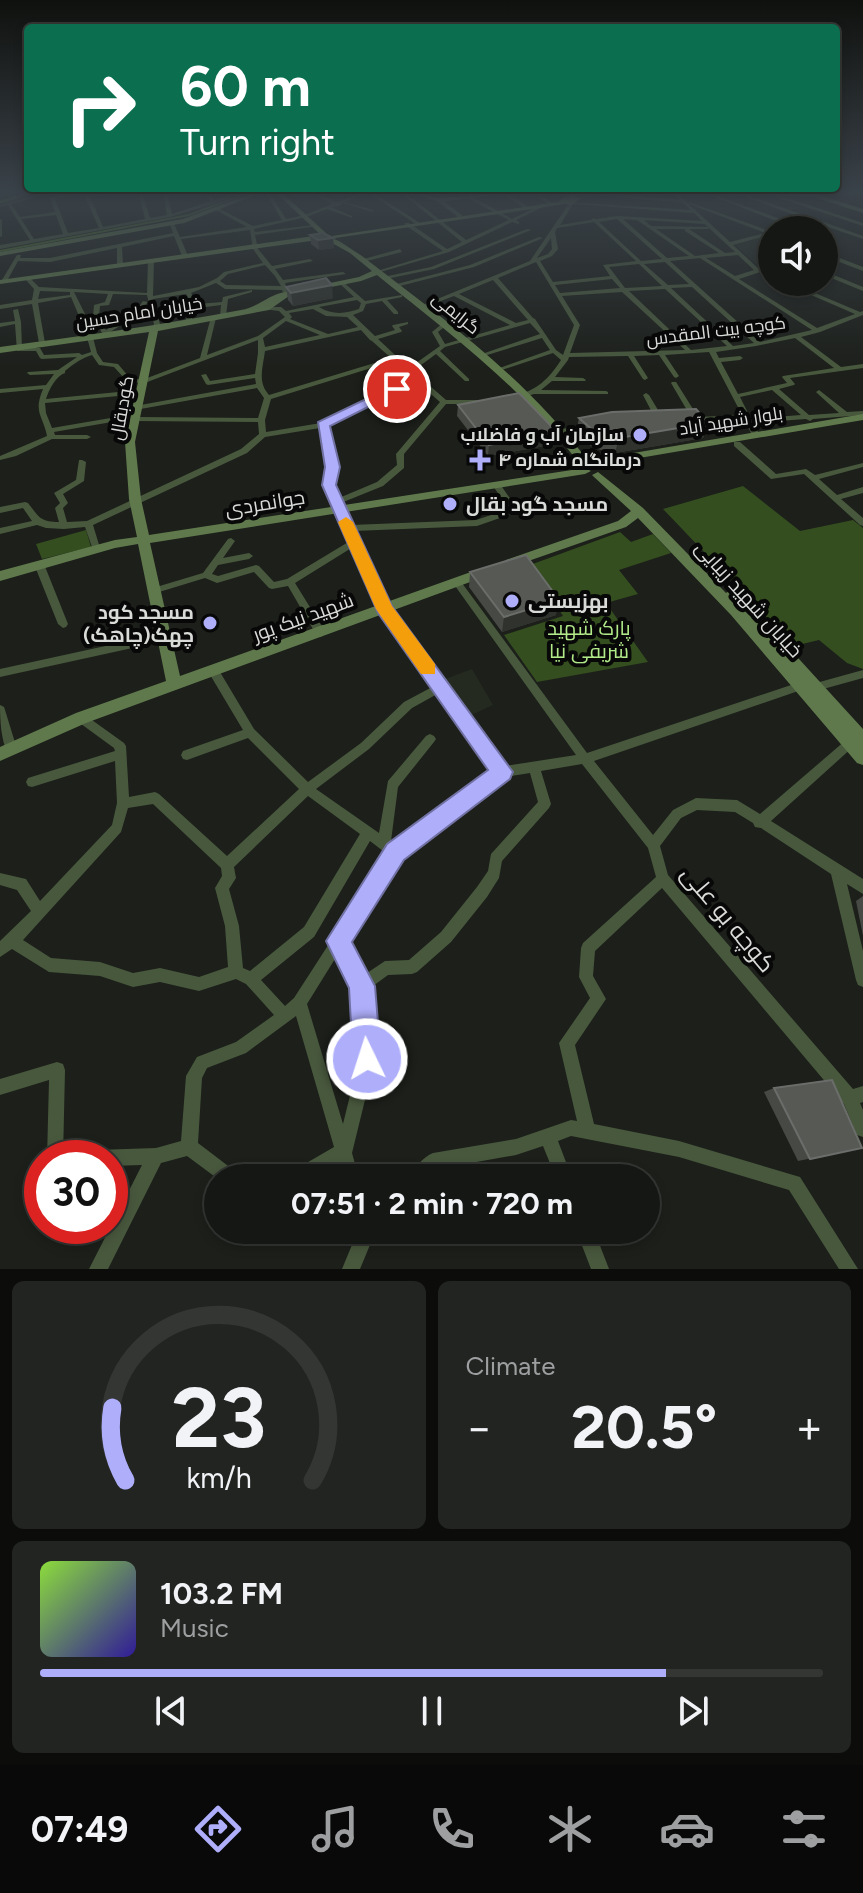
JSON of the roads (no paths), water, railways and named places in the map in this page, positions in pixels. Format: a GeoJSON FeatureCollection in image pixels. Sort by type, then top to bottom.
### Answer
{"type":"FeatureCollection","features":[{"type":"Feature","properties":{"kind":"main road"},"geometry":{"type":"LineString","coordinates":[[2,281],[217,251]]}},
{"type":"Feature","properties":{"kind":"main road","name":"گرایمی"},"geometry":{"type":"LineString","coordinates":[[351,251],[463,338],[558,428]]}},
{"type":"Feature","properties":{"kind":"main road"},"geometry":{"type":"LineString","coordinates":[[2,281],[120,265]]}},
{"type":"Feature","properties":{"kind":"main road"},"geometry":{"type":"LineString","coordinates":[[303,291],[342,279],[385,277]]}},
{"type":"Feature","properties":{"kind":"main road"},"geometry":{"type":"LineString","coordinates":[[262,308],[286,289]]}},
{"type":"Feature","properties":{"kind":"main road","name":"خیابان امام حسین"},"geometry":{"type":"LineString","coordinates":[[0,350],[154,329],[262,308]]}},
{"type":"Feature","properties":{"kind":"main road","name":"گودبقال"},"geometry":{"type":"LineString","coordinates":[[154,329],[130,442],[135,499],[174,683]]}},
{"type":"Feature","properties":{"kind":"main road","name":"بلوار شهید آباد"},"geometry":{"type":"LineString","coordinates":[[602,466],[863,417]]}},
{"type":"Feature","properties":{"kind":"main road","name":"بلوار شهید آباد"},"geometry":{"type":"LineString","coordinates":[[602,466],[737,444],[863,417]]}},
{"type":"Feature","properties":{"kind":"main road","name":"خیابان شهید زیبایی"},"geometry":{"type":"LineString","coordinates":[[558,428],[656,515],[762,634],[800,686],[857,741]]}},
{"type":"Feature","properties":{"kind":"main road","name":"خیابان شهید زیبایی"},"geometry":{"type":"LineString","coordinates":[[602,466],[639,511],[816,687],[857,741],[863,758]]}},
{"type":"Feature","properties":{"kind":"main road","name":"جوانمردی"},"geometry":{"type":"LineString","coordinates":[[0,576],[96,548],[338,506],[497,486],[602,466]]}},
{"type":"Feature","properties":{"kind":"main road","name":"شهید نیک پور"},"geometry":{"type":"LineString","coordinates":[[6,752],[81,718],[174,683],[622,524],[639,511]]}},
{"type":"Feature","properties":{"kind":"main road","name":"شهید نیک پور"},"geometry":{"type":"LineString","coordinates":[[622,524],[653,525]]}},
{"type":"Feature","properties":{"kind":"street"},"geometry":{"type":"LineString","coordinates":[[2,281],[19,260],[21,251]]}},
{"type":"Feature","properties":{"kind":"street"},"geometry":{"type":"LineString","coordinates":[[19,260],[50,260],[93,251]]}},
{"type":"Feature","properties":{"kind":"street"},"geometry":{"type":"LineString","coordinates":[[119,251],[120,265]]}},
{"type":"Feature","properties":{"kind":"street"},"geometry":{"type":"LineString","coordinates":[[184,251],[185,256]]}},
{"type":"Feature","properties":{"kind":"street"},"geometry":{"type":"LineString","coordinates":[[255,251],[264,264],[272,268],[286,289]]}},
{"type":"Feature","properties":{"kind":"street"},"geometry":{"type":"LineString","coordinates":[[363,260],[399,251]]}},
{"type":"Feature","properties":{"kind":"street"},"geometry":{"type":"LineString","coordinates":[[385,277],[446,251]]}},
{"type":"Feature","properties":{"kind":"street"},"geometry":{"type":"LineString","coordinates":[[385,277],[432,268],[475,251]]}},
{"type":"Feature","properties":{"kind":"street"},"geometry":{"type":"LineString","coordinates":[[385,277],[472,266],[506,251]]}},
{"type":"Feature","properties":{"kind":"street"},"geometry":{"type":"LineString","coordinates":[[516,251],[536,260],[562,294],[577,325],[568,357],[535,392]]}},
{"type":"Feature","properties":{"kind":"street"},"geometry":{"type":"LineString","coordinates":[[536,260],[539,251]]}},
{"type":"Feature","properties":{"kind":"street"},"geometry":{"type":"LineString","coordinates":[[423,306],[553,251]]}},
{"type":"Feature","properties":{"kind":"street"},"geometry":{"type":"LineString","coordinates":[[629,251],[731,347]]}},
{"type":"Feature","properties":{"kind":"street"},"geometry":{"type":"LineString","coordinates":[[655,251],[757,342]]}},
{"type":"Feature","properties":{"kind":"street"},"geometry":{"type":"LineString","coordinates":[[687,251],[818,331]]}},
{"type":"Feature","properties":{"kind":"street"},"geometry":{"type":"LineString","coordinates":[[720,251],[724,254]]}},
{"type":"Feature","properties":{"kind":"street"},"geometry":{"type":"LineString","coordinates":[[690,352],[623,289],[605,266],[738,253],[758,271]]}},
{"type":"Feature","properties":{"kind":"street"},"geometry":{"type":"LineString","coordinates":[[838,259],[863,269]]}},
{"type":"Feature","properties":{"kind":"street"},"geometry":{"type":"LineString","coordinates":[[148,261],[146,298],[154,329]]}},
{"type":"Feature","properties":{"kind":"street"},"geometry":{"type":"LineString","coordinates":[[272,268],[310,261]]}},
{"type":"Feature","properties":{"kind":"street"},"geometry":{"type":"LineString","coordinates":[[28,279],[37,289],[146,298],[188,292],[218,282],[226,273],[264,264]]}},
{"type":"Feature","properties":{"kind":"street"},"geometry":{"type":"LineString","coordinates":[[735,278],[758,271]]}},
{"type":"Feature","properties":{"kind":"street"},"geometry":{"type":"LineString","coordinates":[[554,283],[613,277]]}},
{"type":"Feature","properties":{"kind":"street"},"geometry":{"type":"LineString","coordinates":[[495,278],[533,320],[554,351],[568,357]]}},
{"type":"Feature","properties":{"kind":"street"},"geometry":{"type":"LineString","coordinates":[[218,282],[225,287],[256,290],[286,289],[342,279],[361,301],[361,310],[349,315],[325,313],[314,307]]}},
{"type":"Feature","properties":{"kind":"street"},"geometry":{"type":"LineString","coordinates":[[838,279],[863,289]]}},
{"type":"Feature","properties":{"kind":"street"},"geometry":{"type":"LineString","coordinates":[[562,294],[694,285]]}},
{"type":"Feature","properties":{"kind":"street"},"geometry":{"type":"LineString","coordinates":[[37,289],[35,302],[42,343]]}},
{"type":"Feature","properties":{"kind":"street"},"geometry":{"type":"LineString","coordinates":[[203,358],[225,298],[256,290]]}},
{"type":"Feature","properties":{"kind":"street"},"geometry":{"type":"LineString","coordinates":[[188,292],[196,306]]}},
{"type":"Feature","properties":{"kind":"street"},"geometry":{"type":"LineString","coordinates":[[111,293],[107,304],[97,305],[98,336],[94,353],[101,364],[116,365],[127,378],[141,387]]}},
{"type":"Feature","properties":{"kind":"street"},"geometry":{"type":"LineString","coordinates":[[73,294],[98,336]]}},
{"type":"Feature","properties":{"kind":"street"},"geometry":{"type":"LineString","coordinates":[[0,307],[73,294]]}},
{"type":"Feature","properties":{"kind":"street"},"geometry":{"type":"LineString","coordinates":[[455,294],[515,325]]}},
{"type":"Feature","properties":{"kind":"street"},"geometry":{"type":"LineString","coordinates":[[43,401],[141,387],[203,358],[260,337],[285,314],[314,307],[400,296]]}},
{"type":"Feature","properties":{"kind":"street"},"geometry":{"type":"LineString","coordinates":[[818,296],[862,314]]}},
{"type":"Feature","properties":{"kind":"street"},"geometry":{"type":"LineString","coordinates":[[98,336],[137,313],[146,298]]}},
{"type":"Feature","properties":{"kind":"street"},"geometry":{"type":"LineString","coordinates":[[383,299],[396,313]]}},
{"type":"Feature","properties":{"kind":"street"},"geometry":{"type":"LineString","coordinates":[[196,306],[224,303]]}},
{"type":"Feature","properties":{"kind":"street"},"geometry":{"type":"LineString","coordinates":[[187,323],[196,306]]}},
{"type":"Feature","properties":{"kind":"street","name":"خیابان امام حسین"},"geometry":{"type":"LineString","coordinates":[[262,308],[285,314]]}},
{"type":"Feature","properties":{"kind":"street"},"geometry":{"type":"LineString","coordinates":[[16,310],[19,348],[38,349],[42,357],[94,353]]}},
{"type":"Feature","properties":{"kind":"street"},"geometry":{"type":"LineString","coordinates":[[285,314],[328,336]]}},
{"type":"Feature","properties":{"kind":"street","name":"کوچه بیت المقدس"},"geometry":{"type":"LineString","coordinates":[[568,357],[661,354],[731,347],[818,331],[862,314]]}},
{"type":"Feature","properties":{"kind":"street"},"geometry":{"type":"LineString","coordinates":[[349,315],[444,402],[496,400]]}},
{"type":"Feature","properties":{"kind":"street"},"geometry":{"type":"LineString","coordinates":[[409,371],[439,348],[463,338],[533,320]]}},
{"type":"Feature","properties":{"kind":"street"},"geometry":{"type":"LineString","coordinates":[[0,325],[18,322]]}},
{"type":"Feature","properties":{"kind":"street"},"geometry":{"type":"LineString","coordinates":[[372,339],[399,331],[395,326],[406,323]]}},
{"type":"Feature","properties":{"kind":"street"},"geometry":{"type":"LineString","coordinates":[[445,324],[435,332],[439,348],[467,380]]}},
{"type":"Feature","properties":{"kind":"street"},"geometry":{"type":"LineString","coordinates":[[264,349],[363,328]]}},
{"type":"Feature","properties":{"kind":"street"},"geometry":{"type":"LineString","coordinates":[[482,355],[544,335]]}},
{"type":"Feature","properties":{"kind":"street"},"geometry":{"type":"LineString","coordinates":[[795,335],[839,369]]}},
{"type":"Feature","properties":{"kind":"street"},"geometry":{"type":"LineString","coordinates":[[260,337],[264,349],[257,376],[258,386],[268,398]]}},
{"type":"Feature","properties":{"kind":"street"},"geometry":{"type":"LineString","coordinates":[[711,349],[756,435]]}},
{"type":"Feature","properties":{"kind":"street"},"geometry":{"type":"LineString","coordinates":[[497,370],[554,351]]}},
{"type":"Feature","properties":{"kind":"street"},"geometry":{"type":"LineString","coordinates":[[661,354],[696,419]]}},
{"type":"Feature","properties":{"kind":"street"},"geometry":{"type":"LineString","coordinates":[[51,434],[41,411],[47,387],[79,355]]}},
{"type":"Feature","properties":{"kind":"street"},"geometry":{"type":"LineString","coordinates":[[630,355],[645,378]]}},
{"type":"Feature","properties":{"kind":"street"},"geometry":{"type":"LineString","coordinates":[[717,360],[740,358]]}},
{"type":"Feature","properties":{"kind":"street"},"geometry":{"type":"LineString","coordinates":[[268,398],[395,359]]}},
{"type":"Feature","properties":{"kind":"street"},"geometry":{"type":"LineString","coordinates":[[736,396],[792,384],[785,377],[863,366]]}},
{"type":"Feature","properties":{"kind":"street"},"geometry":{"type":"LineString","coordinates":[[30,373],[63,372]]}},
{"type":"Feature","properties":{"kind":"street"},"geometry":{"type":"LineString","coordinates":[[204,375],[208,383],[257,376]]}},
{"type":"Feature","properties":{"kind":"street"},"geometry":{"type":"LineString","coordinates":[[0,531],[38,522],[64,526],[88,524],[135,499],[217,466],[244,451],[263,435],[323,425],[418,379]]}},
{"type":"Feature","properties":{"kind":"street"},"geometry":{"type":"LineString","coordinates":[[549,379],[583,380]]}},
{"type":"Feature","properties":{"kind":"street"},"geometry":{"type":"LineString","coordinates":[[0,458],[51,434],[258,386]]}},
{"type":"Feature","properties":{"kind":"street"},"geometry":{"type":"LineString","coordinates":[[0,391],[47,387]]}},
{"type":"Feature","properties":{"kind":"street"},"geometry":{"type":"LineString","coordinates":[[774,388],[817,425]]}},
{"type":"Feature","properties":{"kind":"street"},"geometry":{"type":"LineString","coordinates":[[510,398],[535,392],[606,393]]}},
{"type":"Feature","properties":{"kind":"street"},"geometry":{"type":"LineString","coordinates":[[819,392],[845,414]]}},
{"type":"Feature","properties":{"kind":"street"},"geometry":{"type":"LineString","coordinates":[[646,395],[660,420]]}},
{"type":"Feature","properties":{"kind":"street"},"geometry":{"type":"LineString","coordinates":[[263,435],[261,420],[268,398]]}},
{"type":"Feature","properties":{"kind":"street"},"geometry":{"type":"LineString","coordinates":[[338,506],[391,477],[401,466],[400,454],[444,402]]}},
{"type":"Feature","properties":{"kind":"street"},"geometry":{"type":"LineString","coordinates":[[134,414],[179,416],[195,421],[261,420]]}},
{"type":"Feature","properties":{"kind":"street"},"geometry":{"type":"LineString","coordinates":[[684,419],[845,414],[863,417]]}},
{"type":"Feature","properties":{"kind":"street"},"geometry":{"type":"LineString","coordinates":[[646,421],[672,420]]}},
{"type":"Feature","properties":{"kind":"street"},"geometry":{"type":"LineString","coordinates":[[323,425],[332,467],[329,485],[385,609],[502,772]]}},
{"type":"Feature","properties":{"kind":"street"},"geometry":{"type":"LineString","coordinates":[[558,428],[593,425]]}},
{"type":"Feature","properties":{"kind":"street"},"geometry":{"type":"LineString","coordinates":[[51,434],[87,437]]}},
{"type":"Feature","properties":{"kind":"street"},"geometry":{"type":"LineString","coordinates":[[737,444],[774,477],[806,471],[863,523]]}},
{"type":"Feature","properties":{"kind":"street"},"geometry":{"type":"LineString","coordinates":[[64,526],[59,508],[64,503],[58,493],[80,481],[82,462]]}},
{"type":"Feature","properties":{"kind":"street"},"geometry":{"type":"LineString","coordinates":[[813,478],[862,465]]}},
{"type":"Feature","properties":{"kind":"street"},"geometry":{"type":"LineString","coordinates":[[348,528],[477,523],[514,510],[497,486]]}},
{"type":"Feature","properties":{"kind":"street"},"geometry":{"type":"LineString","coordinates":[[835,498],[863,490]]}},
{"type":"Feature","properties":{"kind":"street"},"geometry":{"type":"LineString","coordinates":[[0,510],[25,505],[38,522]]}},
{"type":"Feature","properties":{"kind":"street"},"geometry":{"type":"LineString","coordinates":[[88,524],[96,548]]}},
{"type":"Feature","properties":{"kind":"street"},"geometry":{"type":"LineString","coordinates":[[156,590],[206,575],[231,541]]}},
{"type":"Feature","properties":{"kind":"street"},"geometry":{"type":"LineString","coordinates":[[206,575],[217,580],[256,568],[272,586],[290,582],[355,542]]}},
{"type":"Feature","properties":{"kind":"street"},"geometry":{"type":"LineString","coordinates":[[214,563],[249,556]]}},
{"type":"Feature","properties":{"kind":"street"},"geometry":{"type":"LineString","coordinates":[[39,564],[63,624]]}},
{"type":"Feature","properties":{"kind":"street","name":"کوچه بو علی"},"geometry":{"type":"LineString","coordinates":[[456,581],[585,759],[653,845],[663,879],[856,1096],[863,1129]]}},
{"type":"Feature","properties":{"kind":"street"},"geometry":{"type":"LineString","coordinates":[[290,582],[321,633]]}},
{"type":"Feature","properties":{"kind":"street"},"geometry":{"type":"LineString","coordinates":[[0,673],[165,637]]}},
{"type":"Feature","properties":{"kind":"street"},"geometry":{"type":"LineString","coordinates":[[213,670],[250,732],[307,789],[390,848]]}},
{"type":"Feature","properties":{"kind":"street"},"geometry":{"type":"LineString","coordinates":[[816,687],[863,674]]}},
{"type":"Feature","properties":{"kind":"street"},"geometry":{"type":"LineString","coordinates":[[189,1147],[194,1076],[202,1062],[215,1054],[241,1048],[299,1003],[390,848],[502,772],[585,759],[800,686]]}},
{"type":"Feature","properties":{"kind":"street"},"geometry":{"type":"LineString","coordinates":[[227,865],[307,789],[365,746],[408,705],[441,687]]}},
{"type":"Feature","properties":{"kind":"street"},"geometry":{"type":"LineString","coordinates":[[0,710],[6,752]]}},
{"type":"Feature","properties":{"kind":"street"},"geometry":{"type":"LineString","coordinates":[[81,718],[120,746],[123,803],[117,828],[6,945],[49,965],[100,969],[133,980],[160,975],[199,984],[244,976],[309,932],[368,833]]}},
{"type":"Feature","properties":{"kind":"street"},"geometry":{"type":"LineString","coordinates":[[187,755],[250,732]]}},
{"type":"Feature","properties":{"kind":"street"},"geometry":{"type":"LineString","coordinates":[[390,848],[392,785],[430,739]]}},
{"type":"Feature","properties":{"kind":"street"},"geometry":{"type":"LineString","coordinates":[[759,823],[857,741]]}},
{"type":"Feature","properties":{"kind":"street"},"geometry":{"type":"LineString","coordinates":[[32,782],[120,754]]}},
{"type":"Feature","properties":{"kind":"street"},"geometry":{"type":"LineString","coordinates":[[362,986],[385,968],[412,967],[446,937],[482,892],[494,873],[496,858],[545,804],[534,767]]}},
{"type":"Feature","properties":{"kind":"street"},"geometry":{"type":"LineString","coordinates":[[123,803],[155,798],[227,865],[229,878],[222,888],[244,976],[285,1016]]}},
{"type":"Feature","properties":{"kind":"street"},"geometry":{"type":"LineString","coordinates":[[653,845],[677,814],[696,804],[737,806],[759,823],[863,887]]}},
{"type":"Feature","properties":{"kind":"street"},"geometry":{"type":"LineString","coordinates":[[837,871],[863,980]]}},
{"type":"Feature","properties":{"kind":"street"},"geometry":{"type":"LineString","coordinates":[[0,879],[21,884],[38,909]]}},
{"type":"Feature","properties":{"kind":"street"},"geometry":{"type":"LineString","coordinates":[[587,1131],[567,1043],[599,999],[586,977],[588,948],[663,879]]}},
{"type":"Feature","properties":{"kind":"street"},"geometry":{"type":"LineString","coordinates":[[321,1164],[345,1150],[367,1059],[362,986],[338,941]]}},
{"type":"Feature","properties":{"kind":"street"},"geometry":{"type":"LineString","coordinates":[[299,1003],[348,1164]]}},
{"type":"Feature","properties":{"kind":"street"},"geometry":{"type":"LineString","coordinates":[[0,1087],[57,1070],[55,1140]]}},
{"type":"Feature","properties":{"kind":"street"},"geometry":{"type":"LineString","coordinates":[[430,1164],[433,1161],[516,1147],[571,1128],[679,1149],[794,1183],[849,1269]]}},
{"type":"Feature","properties":{"kind":"street"},"geometry":{"type":"LineString","coordinates":[[548,1136],[559,1164]]}},
{"type":"Feature","properties":{"kind":"street"},"geometry":{"type":"LineString","coordinates":[[128,1157],[156,1156],[189,1147]]}},
{"type":"Feature","properties":{"kind":"street"},"geometry":{"type":"LineString","coordinates":[[189,1147],[211,1164]]}},
{"type":"Feature","properties":{"kind":"street"},"geometry":{"type":"LineString","coordinates":[[98,1269],[156,1156]]}},
{"type":"Feature","properties":{"kind":"street"},"geometry":{"type":"LineString","coordinates":[[351,1269],[361,1244]]}},
{"type":"Feature","properties":{"kind":"street"},"geometry":{"type":"LineString","coordinates":[[590,1244],[600,1269]]}},
{"type":"Feature","properties":{"kind":"place","name":"سازمان آب و فاضلاب"},"geometry":{"type":"Point","coordinates":[640,435]}},
{"type":"Feature","properties":{"kind":"place","name":"درمانگاه شماره ۴"},"geometry":{"type":"Point","coordinates":[480,460]}},
{"type":"Feature","properties":{"kind":"place","name":"مسجد گود بقال"},"geometry":{"type":"Point","coordinates":[450,504]}},
{"type":"Feature","properties":{"kind":"place","name":"بهزیستی"},"geometry":{"type":"Point","coordinates":[512,601]}},
{"type":"Feature","properties":{"kind":"place","name":"مسجد کود چهک(چاهک)"},"geometry":{"type":"Point","coordinates":[210,623]}},
{"type":"Feature","properties":{"kind":"park label","name":"پارک شهید شریفی نیا"},"geometry":{"type":"Point","coordinates":[589,640]}}]}
